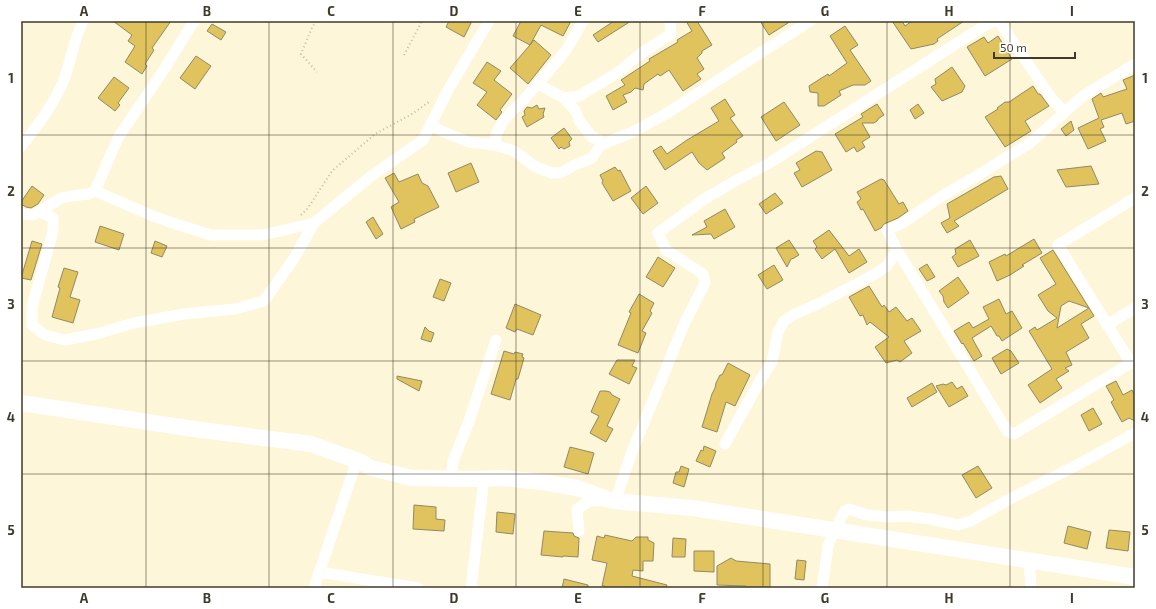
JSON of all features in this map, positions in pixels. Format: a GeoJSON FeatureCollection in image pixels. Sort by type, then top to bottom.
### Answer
{"type":"FeatureCollection","features":[{"type":"Feature","properties":{"kind":"main road"},"geometry":{"type":"LineString","coordinates":[[21,403],[194,429],[311,444],[356,460],[371,468],[412,478],[502,478],[542,482],[577,488],[615,501],[692,508],[836,530],[1029,560],[1130,580]]}},
{"type":"Feature","properties":{"kind":"street"},"geometry":{"type":"LineString","coordinates":[[21,147],[40,123],[57,94],[64,78],[73,46],[83,21]]}},
{"type":"Feature","properties":{"kind":"street"},"geometry":{"type":"LineString","coordinates":[[21,214],[33,216],[62,198],[89,194],[95,191],[118,138],[167,65],[188,29],[195,21]]}},
{"type":"Feature","properties":{"kind":"street"},"geometry":{"type":"LineString","coordinates":[[40,212],[53,218],[53,230],[32,307],[32,325],[45,335],[65,340],[96,334],[134,323],[184,314],[235,309],[264,300],[293,260],[314,223],[370,177],[423,140],[448,90],[489,21]]}},
{"type":"Feature","properties":{"kind":"street"},"geometry":{"type":"LineString","coordinates":[[495,144],[496,135],[502,123],[565,52],[583,21]]}},
{"type":"Feature","properties":{"kind":"street"},"geometry":{"type":"LineString","coordinates":[[564,98],[578,96],[620,71],[643,52],[671,34],[670,21]]}},
{"type":"Feature","properties":{"kind":"street"},"geometry":{"type":"LineString","coordinates":[[431,124],[441,131],[469,142],[495,144],[514,151],[536,167],[552,173],[560,173],[592,158],[600,146],[605,143],[632,133],[664,115],[810,21]]}},
{"type":"Feature","properties":{"kind":"street"},"geometry":{"type":"LineString","coordinates":[[579,530],[577,509],[590,501],[615,501],[632,452],[682,330],[705,283],[703,274],[666,250],[658,233],[706,198],[771,162],[984,26],[995,21]]}},
{"type":"Feature","properties":{"kind":"street"},"geometry":{"type":"LineString","coordinates":[[999,21],[1052,99],[1064,112]]}},
{"type":"Feature","properties":{"kind":"street"},"geometry":{"type":"LineString","coordinates":[[1135,64],[1083,96],[1030,144],[942,196],[901,224],[887,230],[897,250],[1007,431],[1014,434],[1131,363],[1058,245],[1135,198]]}},
{"type":"Feature","properties":{"kind":"street"},"geometry":{"type":"LineString","coordinates":[[538,84],[564,98],[575,110],[580,122],[592,137],[605,143]]}},
{"type":"Feature","properties":{"kind":"street"},"geometry":{"type":"LineString","coordinates":[[95,191],[153,216],[211,235],[263,235],[314,223]]}},
{"type":"Feature","properties":{"kind":"street"},"geometry":{"type":"LineString","coordinates":[[725,444],[772,362],[778,332],[784,321],[793,315],[820,303],[877,273],[888,265],[897,250]]}},
{"type":"Feature","properties":{"kind":"street"},"geometry":{"type":"LineString","coordinates":[[1107,325],[1135,308]]}},
{"type":"Feature","properties":{"kind":"street"},"geometry":{"type":"LineString","coordinates":[[451,479],[453,461],[468,424],[496,340]]}},
{"type":"Feature","properties":{"kind":"street"},"geometry":{"type":"LineString","coordinates":[[822,588],[828,546],[840,518],[845,511],[849,509],[867,515],[888,517],[906,516],[958,525],[971,522],[1006,501],[1079,464],[1135,433]]}},
{"type":"Feature","properties":{"kind":"street"},"geometry":{"type":"LineString","coordinates":[[314,588],[356,460]]}},
{"type":"Feature","properties":{"kind":"street"},"geometry":{"type":"LineString","coordinates":[[471,588],[484,479]]}},
{"type":"Feature","properties":{"kind":"street"},"geometry":{"type":"LineString","coordinates":[[1029,560],[1031,588]]}},
{"type":"Feature","properties":{"kind":"street"},"geometry":{"type":"LineString","coordinates":[[319,572],[418,588]]}},
{"type":"Feature","properties":{"kind":"path"},"geometry":{"type":"LineString","coordinates":[[316,21],[301,54],[317,72]]}},
{"type":"Feature","properties":{"kind":"path"},"geometry":{"type":"LineString","coordinates":[[404,55],[422,21]]}},
{"type":"Feature","properties":{"kind":"path"},"geometry":{"type":"LineString","coordinates":[[284,230],[308,208],[332,171],[375,134],[412,114],[431,100]]}},
{"type":"Feature","properties":{"kind":"building"},"geometry":{"type":"Polygon","coordinates":[[[113,21],[171,21],[152,48],[154,50],[145,64],[147,66],[142,74],[125,62],[135,46],[128,41],[132,35],[113,21]]]}},
{"type":"Feature","properties":{"kind":"building"},"geometry":{"type":"Polygon","coordinates":[[[449,21],[472,21],[464,37],[446,27],[449,21]]]}},
{"type":"Feature","properties":{"kind":"building"},"geometry":{"type":"Polygon","coordinates":[[[521,21],[571,21],[563,36],[541,25],[530,45],[513,36],[521,21]]]}},
{"type":"Feature","properties":{"kind":"building"},"geometry":{"type":"Polygon","coordinates":[[[614,21],[631,21],[598,42],[593,35],[614,21]]]}},
{"type":"Feature","properties":{"kind":"building"},"geometry":{"type":"Polygon","coordinates":[[[686,21],[697,21],[712,45],[702,51],[697,58],[704,69],[697,74],[701,79],[683,91],[669,70],[660,76],[658,74],[644,84],[643,90],[635,88],[631,92],[623,95],[627,102],[613,110],[606,96],[625,85],[621,80],[650,61],[649,59],[678,42],[677,40],[692,31],[686,21]]]}},
{"type":"Feature","properties":{"kind":"building"},"geometry":{"type":"Polygon","coordinates":[[[760,21],[791,21],[769,35],[760,21]]]}},
{"type":"Feature","properties":{"kind":"building"},"geometry":{"type":"Polygon","coordinates":[[[892,21],[902,21],[905,26],[912,21],[964,21],[937,39],[938,41],[934,44],[911,49],[892,21]]]}},
{"type":"Feature","properties":{"kind":"building"},"geometry":{"type":"Polygon","coordinates":[[[212,24],[226,32],[221,40],[207,31],[212,24]]]}},
{"type":"Feature","properties":{"kind":"building"},"geometry":{"type":"Polygon","coordinates":[[[845,26],[858,45],[850,50],[871,81],[865,85],[853,85],[839,91],[841,95],[824,106],[818,106],[818,93],[810,92],[809,86],[828,74],[829,76],[847,63],[830,36],[845,26]]]}},
{"type":"Feature","properties":{"kind":"building"},"geometry":{"type":"Polygon","coordinates":[[[998,36],[1012,59],[985,76],[967,47],[984,37],[988,43],[998,36]]]}},
{"type":"Feature","properties":{"kind":"building"},"geometry":{"type":"Polygon","coordinates":[[[534,40],[551,55],[528,84],[510,68],[534,40]]]}},
{"type":"Feature","properties":{"kind":"building"},"geometry":{"type":"Polygon","coordinates":[[[196,56],[211,66],[195,89],[180,78],[196,56]]]}},
{"type":"Feature","properties":{"kind":"building"},"geometry":{"type":"Polygon","coordinates":[[[487,62],[501,71],[494,80],[512,94],[500,110],[502,112],[496,120],[477,105],[487,92],[473,83],[487,62]]]}},
{"type":"Feature","properties":{"kind":"building"},"geometry":{"type":"Polygon","coordinates":[[[952,67],[965,86],[962,92],[942,101],[931,87],[936,84],[935,79],[952,67]]]}},
{"type":"Feature","properties":{"kind":"building"},"geometry":{"type":"Polygon","coordinates":[[[1135,75],[1135,121],[1126,124],[1122,113],[1101,120],[1104,127],[1100,129],[1106,141],[1088,149],[1078,128],[1099,118],[1092,99],[1101,93],[1103,97],[1127,89],[1123,80],[1135,75]]]}},
{"type":"Feature","properties":{"kind":"building"},"geometry":{"type":"Polygon","coordinates":[[[114,77],[129,88],[118,103],[120,105],[115,111],[98,98],[114,77]]]}},
{"type":"Feature","properties":{"kind":"building"},"geometry":{"type":"Polygon","coordinates":[[[1033,86],[1049,106],[1025,121],[1031,131],[1005,147],[985,117],[998,109],[997,108],[1005,102],[1009,102],[1033,86]]]}},
{"type":"Feature","properties":{"kind":"building"},"geometry":{"type":"Polygon","coordinates":[[[725,99],[735,115],[730,118],[743,136],[736,140],[737,142],[722,153],[725,158],[707,170],[699,163],[692,152],[665,170],[653,151],[661,146],[667,154],[719,121],[711,108],[725,99]]]}},
{"type":"Feature","properties":{"kind":"building"},"geometry":{"type":"Polygon","coordinates":[[[784,102],[800,125],[776,141],[761,117],[784,102]]]}},
{"type":"Feature","properties":{"kind":"building"},"geometry":{"type":"Polygon","coordinates":[[[877,104],[884,115],[874,123],[862,123],[870,137],[862,142],[865,147],[857,152],[854,147],[846,152],[835,134],[863,117],[861,114],[877,104]]]}},
{"type":"Feature","properties":{"kind":"building"},"geometry":{"type":"Polygon","coordinates":[[[918,104],[924,113],[915,119],[910,110],[918,104]]]}},
{"type":"Feature","properties":{"kind":"building"},"geometry":{"type":"Polygon","coordinates":[[[537,105],[539,109],[545,108],[543,114],[544,117],[527,127],[522,117],[525,115],[524,111],[527,107],[532,108],[537,105]]]}},
{"type":"Feature","properties":{"kind":"building"},"geometry":{"type":"Polygon","coordinates":[[[1071,121],[1074,130],[1066,136],[1061,129],[1071,121]]]}},
{"type":"Feature","properties":{"kind":"building"},"geometry":{"type":"Polygon","coordinates":[[[564,128],[572,139],[569,142],[570,146],[564,149],[561,147],[559,149],[551,138],[564,128]]]}},
{"type":"Feature","properties":{"kind":"building"},"geometry":{"type":"Polygon","coordinates":[[[816,151],[822,152],[832,170],[802,187],[794,173],[800,170],[796,163],[816,151]]]}},
{"type":"Feature","properties":{"kind":"building"},"geometry":{"type":"Polygon","coordinates":[[[471,163],[479,182],[456,192],[448,173],[471,163]]]}},
{"type":"Feature","properties":{"kind":"building"},"geometry":{"type":"Polygon","coordinates":[[[1091,166],[1099,184],[1066,187],[1057,170],[1091,166]]]}},
{"type":"Feature","properties":{"kind":"building"},"geometry":{"type":"Polygon","coordinates":[[[615,167],[618,171],[620,170],[631,191],[613,201],[602,183],[603,181],[600,175],[615,167]]]}},
{"type":"Feature","properties":{"kind":"building"},"geometry":{"type":"Polygon","coordinates":[[[394,173],[399,182],[418,174],[422,183],[428,186],[439,207],[414,219],[415,222],[401,229],[391,207],[399,202],[385,178],[394,173]]]}},
{"type":"Feature","properties":{"kind":"building"},"geometry":{"type":"Polygon","coordinates":[[[1001,176],[1008,189],[954,221],[959,226],[947,233],[941,223],[950,218],[947,204],[994,177],[1001,176]]]}},
{"type":"Feature","properties":{"kind":"building"},"geometry":{"type":"Polygon","coordinates":[[[881,179],[884,180],[899,204],[903,202],[908,211],[898,218],[884,224],[881,228],[875,231],[863,209],[861,210],[857,202],[861,199],[857,192],[881,179]]]}},
{"type":"Feature","properties":{"kind":"building"},"geometry":{"type":"Polygon","coordinates":[[[32,186],[44,195],[38,204],[31,208],[21,204],[21,202],[32,186]]]}},
{"type":"Feature","properties":{"kind":"building"},"geometry":{"type":"Polygon","coordinates":[[[646,186],[658,203],[643,214],[631,198],[646,186]]]}},
{"type":"Feature","properties":{"kind":"building"},"geometry":{"type":"Polygon","coordinates":[[[775,193],[783,203],[766,214],[759,204],[775,193]]]}},
{"type":"Feature","properties":{"kind":"building"},"geometry":{"type":"Polygon","coordinates":[[[725,209],[735,227],[714,239],[711,234],[692,235],[707,227],[704,221],[725,209]]]}},
{"type":"Feature","properties":{"kind":"building"},"geometry":{"type":"Polygon","coordinates":[[[373,217],[383,234],[376,239],[366,222],[373,217]]]}},
{"type":"Feature","properties":{"kind":"building"},"geometry":{"type":"Polygon","coordinates":[[[100,226],[124,234],[119,250],[95,242],[100,226]]]}},
{"type":"Feature","properties":{"kind":"building"},"geometry":{"type":"Polygon","coordinates":[[[829,230],[849,256],[859,249],[867,262],[849,273],[835,249],[822,259],[815,249],[817,247],[813,241],[829,230]]]}},
{"type":"Feature","properties":{"kind":"building"},"geometry":{"type":"Polygon","coordinates":[[[1034,239],[1042,253],[1022,265],[1024,266],[1010,275],[997,281],[989,262],[1005,254],[1006,256],[1034,239]]]}},
{"type":"Feature","properties":{"kind":"building"},"geometry":{"type":"Polygon","coordinates":[[[789,240],[799,255],[791,259],[787,267],[776,248],[789,240]]]}},
{"type":"Feature","properties":{"kind":"building"},"geometry":{"type":"Polygon","coordinates":[[[970,240],[979,256],[958,267],[952,257],[956,254],[955,249],[970,240]]]}},
{"type":"Feature","properties":{"kind":"building"},"geometry":{"type":"Polygon","coordinates":[[[32,241],[42,244],[31,280],[21,278],[32,241]]]}},
{"type":"Feature","properties":{"kind":"building"},"geometry":{"type":"Polygon","coordinates":[[[155,241],[167,246],[162,257],[151,253],[155,241]]]}},
{"type":"Feature","properties":{"kind":"building"},"geometry":{"type":"Polygon","coordinates":[[[1053,250],[1094,316],[1081,324],[1089,338],[1066,352],[1072,365],[1065,368],[1069,371],[1056,379],[1062,388],[1040,403],[1028,385],[1052,369],[1029,331],[1035,327],[1037,330],[1057,318],[1048,311],[1038,295],[1056,284],[1040,258],[1053,250]],[[1069,301],[1061,306],[1057,328],[1089,308],[1069,301]]]}},
{"type":"Feature","properties":{"kind":"building"},"geometry":{"type":"Polygon","coordinates":[[[658,257],[675,268],[663,287],[646,277],[658,257]]]}},
{"type":"Feature","properties":{"kind":"building"},"geometry":{"type":"Polygon","coordinates":[[[927,264],[935,277],[927,281],[919,269],[927,264]]]}},
{"type":"Feature","properties":{"kind":"building"},"geometry":{"type":"Polygon","coordinates":[[[774,265],[783,280],[767,289],[758,275],[774,265]]]}},
{"type":"Feature","properties":{"kind":"building"},"geometry":{"type":"Polygon","coordinates":[[[64,268],[78,272],[70,297],[80,300],[73,323],[52,317],[60,288],[58,287],[64,268]]]}},
{"type":"Feature","properties":{"kind":"building"},"geometry":{"type":"Polygon","coordinates":[[[958,277],[969,293],[948,308],[939,291],[958,277]]]}},
{"type":"Feature","properties":{"kind":"building"},"geometry":{"type":"Polygon","coordinates":[[[440,279],[451,283],[444,301],[433,297],[440,279]]]}},
{"type":"Feature","properties":{"kind":"building"},"geometry":{"type":"Polygon","coordinates":[[[869,286],[882,307],[884,305],[889,312],[896,307],[907,321],[912,318],[921,331],[904,341],[912,353],[900,362],[897,360],[886,363],[875,347],[889,337],[870,322],[867,325],[863,315],[860,316],[849,297],[869,286]]]}},
{"type":"Feature","properties":{"kind":"building"},"geometry":{"type":"Polygon","coordinates":[[[639,294],[654,303],[650,311],[652,313],[642,331],[646,333],[638,353],[618,345],[631,313],[629,312],[639,294]]]}},
{"type":"Feature","properties":{"kind":"building"},"geometry":{"type":"Polygon","coordinates":[[[999,299],[1006,314],[1012,311],[1022,328],[1002,341],[991,326],[972,338],[982,356],[974,361],[954,331],[969,322],[973,328],[989,319],[983,307],[999,299]]]}},
{"type":"Feature","properties":{"kind":"building"},"geometry":{"type":"Polygon","coordinates":[[[515,304],[541,315],[533,335],[517,329],[515,332],[506,328],[515,304]]]}},
{"type":"Feature","properties":{"kind":"building"},"geometry":{"type":"Polygon","coordinates":[[[425,327],[434,333],[431,342],[421,339],[425,327]]]}},
{"type":"Feature","properties":{"kind":"building"},"geometry":{"type":"Polygon","coordinates":[[[1007,349],[1011,351],[1019,363],[1001,374],[992,358],[1007,349]]]}},
{"type":"Feature","properties":{"kind":"building"},"geometry":{"type":"Polygon","coordinates":[[[504,351],[514,354],[515,352],[523,354],[522,357],[524,358],[510,400],[491,394],[504,351]]]}},
{"type":"Feature","properties":{"kind":"building"},"geometry":{"type":"Polygon","coordinates":[[[617,360],[635,360],[632,366],[637,368],[629,384],[609,374],[617,360]]]}},
{"type":"Feature","properties":{"kind":"building"},"geometry":{"type":"Polygon","coordinates":[[[728,363],[750,375],[735,406],[726,402],[717,432],[702,427],[716,383],[728,363]]]}},
{"type":"Feature","properties":{"kind":"building"},"geometry":{"type":"Polygon","coordinates":[[[397,376],[422,381],[419,391],[397,379],[397,376]]]}},
{"type":"Feature","properties":{"kind":"building"},"geometry":{"type":"Polygon","coordinates":[[[1116,381],[1123,395],[1132,390],[1135,396],[1135,421],[1129,418],[1122,422],[1111,402],[1114,400],[1106,386],[1116,381]]]}},
{"type":"Feature","properties":{"kind":"building"},"geometry":{"type":"Polygon","coordinates":[[[952,382],[957,389],[962,386],[968,396],[949,407],[936,386],[943,384],[946,385],[952,382]]]}},
{"type":"Feature","properties":{"kind":"building"},"geometry":{"type":"Polygon","coordinates":[[[932,383],[937,392],[912,407],[907,398],[932,383]]]}},
{"type":"Feature","properties":{"kind":"building"},"geometry":{"type":"Polygon","coordinates":[[[600,391],[610,392],[612,395],[620,399],[607,426],[613,429],[606,442],[590,433],[599,416],[591,412],[600,391]]]}},
{"type":"Feature","properties":{"kind":"building"},"geometry":{"type":"Polygon","coordinates":[[[1093,408],[1102,424],[1089,431],[1081,415],[1093,408]]]}},
{"type":"Feature","properties":{"kind":"building"},"geometry":{"type":"Polygon","coordinates":[[[704,446],[716,451],[710,467],[696,461],[701,450],[703,451],[704,446]]]}},
{"type":"Feature","properties":{"kind":"building"},"geometry":{"type":"Polygon","coordinates":[[[570,447],[594,453],[588,474],[564,467],[570,447]]]}},
{"type":"Feature","properties":{"kind":"building"},"geometry":{"type":"Polygon","coordinates":[[[681,466],[689,469],[684,487],[673,483],[676,472],[679,472],[681,466]]]}},
{"type":"Feature","properties":{"kind":"building"},"geometry":{"type":"Polygon","coordinates":[[[978,466],[992,488],[976,498],[962,475],[978,466]]]}},
{"type":"Feature","properties":{"kind":"building"},"geometry":{"type":"Polygon","coordinates":[[[414,505],[436,507],[436,519],[445,520],[444,531],[413,529],[414,505]]]}},
{"type":"Feature","properties":{"kind":"building"},"geometry":{"type":"Polygon","coordinates":[[[497,512],[515,514],[513,534],[496,532],[497,512]]]}},
{"type":"Feature","properties":{"kind":"building"},"geometry":{"type":"Polygon","coordinates":[[[1068,526],[1091,532],[1087,549],[1064,543],[1068,526]]]}},
{"type":"Feature","properties":{"kind":"building"},"geometry":{"type":"Polygon","coordinates":[[[1109,530],[1130,532],[1128,551],[1106,548],[1109,530]]]}},
{"type":"Feature","properties":{"kind":"building"},"geometry":{"type":"Polygon","coordinates":[[[544,531],[573,533],[574,536],[579,538],[578,557],[541,555],[544,531]]]}},
{"type":"Feature","properties":{"kind":"building"},"geometry":{"type":"Polygon","coordinates":[[[605,535],[632,541],[636,537],[648,537],[648,540],[654,543],[653,561],[643,561],[643,571],[633,570],[632,576],[667,585],[666,588],[605,588],[605,586],[602,586],[607,563],[592,560],[597,536],[604,538],[605,535]]]}},
{"type":"Feature","properties":{"kind":"building"},"geometry":{"type":"Polygon","coordinates":[[[673,538],[686,539],[685,557],[672,557],[673,538]]]}},
{"type":"Feature","properties":{"kind":"building"},"geometry":{"type":"Polygon","coordinates":[[[694,551],[714,551],[714,572],[694,571],[694,551]]]}},
{"type":"Feature","properties":{"kind":"building"},"geometry":{"type":"Polygon","coordinates":[[[731,558],[736,561],[770,564],[770,588],[746,588],[746,586],[717,585],[717,566],[731,558]]]}},
{"type":"Feature","properties":{"kind":"building"},"geometry":{"type":"Polygon","coordinates":[[[797,560],[806,561],[804,580],[795,579],[797,560]]]}},
{"type":"Feature","properties":{"kind":"building"},"geometry":{"type":"Polygon","coordinates":[[[564,579],[588,585],[588,588],[562,588],[564,579]]]}}]}
